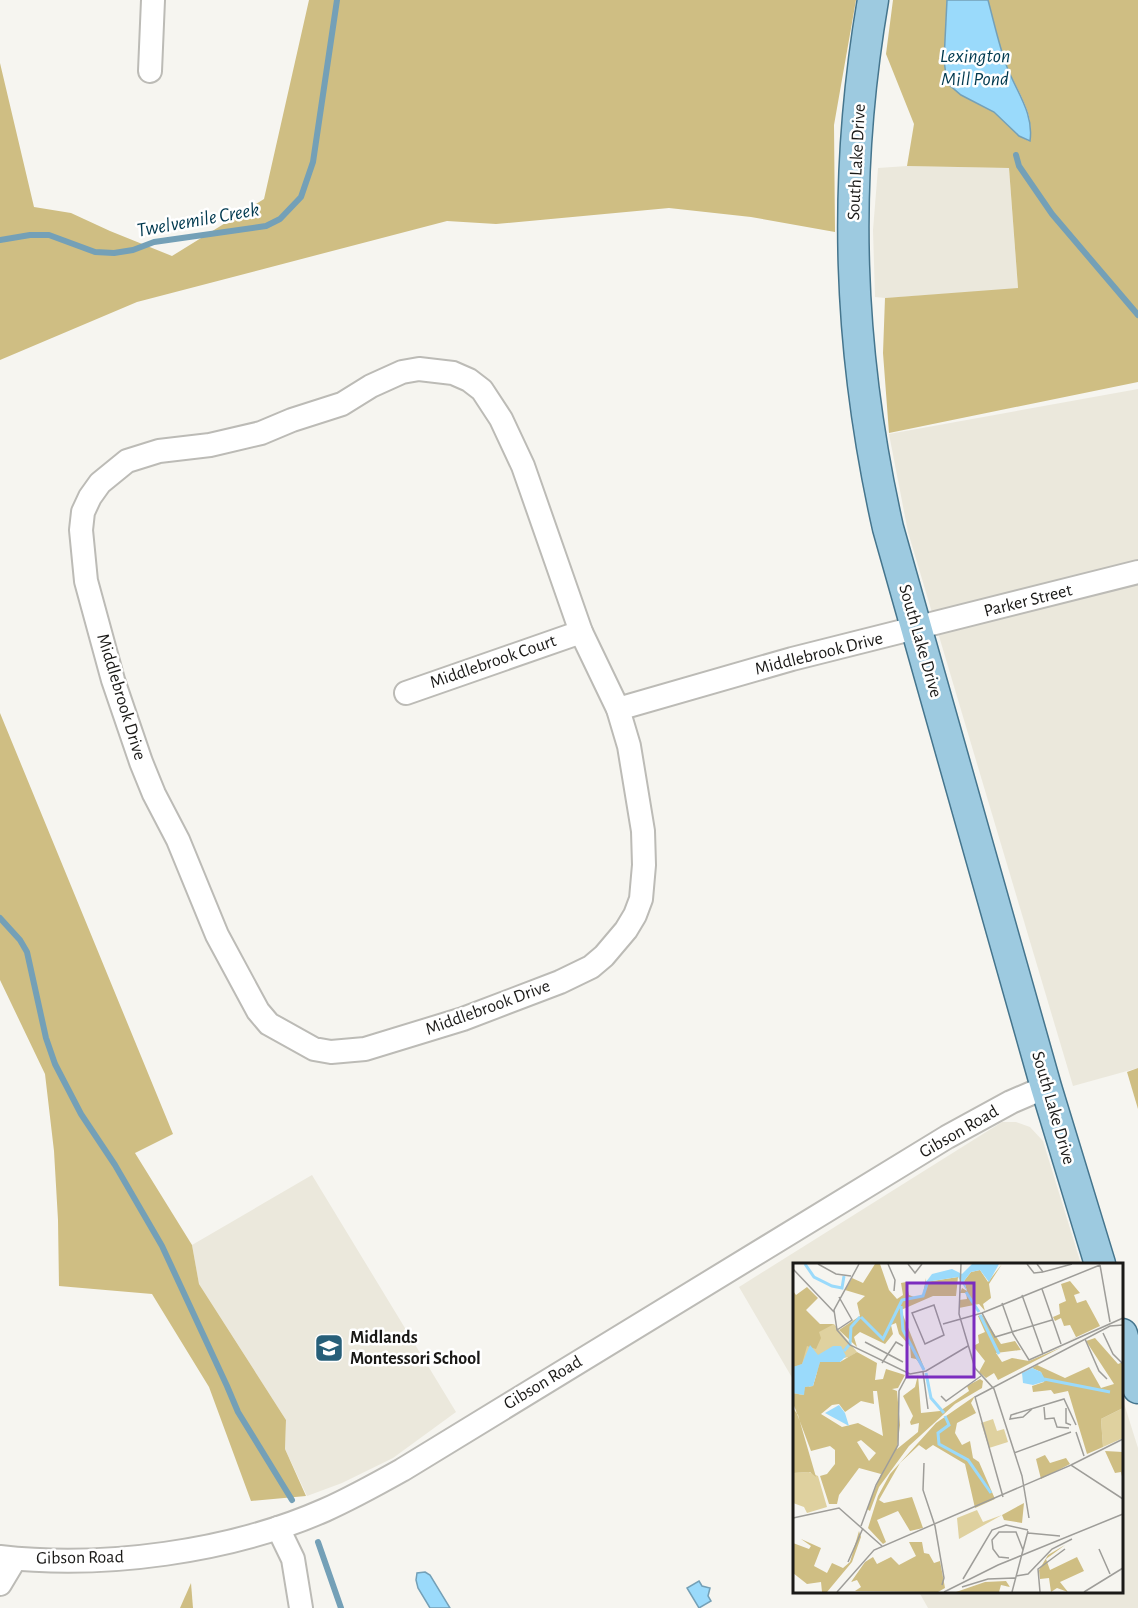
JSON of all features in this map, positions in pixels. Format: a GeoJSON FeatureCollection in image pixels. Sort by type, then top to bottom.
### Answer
{"type":"FeatureCollection","features":[{"type":"Feature","properties":{"kind":"main road","name":"South Lake Drive"},"geometry":{"type":"LineString","coordinates":[[873,0],[863,66],[855,165],[852,247],[855,314],[864,402],[878,482],[888,528],[1046,1087],[1100,1263]]}},
{"type":"Feature","properties":{"kind":"main road"},"geometry":{"type":"LineString","coordinates":[[1123,1337],[1138,1388]]}},
{"type":"Feature","properties":{"kind":"street"},"geometry":{"type":"LineString","coordinates":[[150,71],[153,0]]}},
{"type":"Feature","properties":{"kind":"street","name":"Middlebrook Drive"},"geometry":{"type":"LineString","coordinates":[[419,369],[453,373],[469,380],[482,390],[501,419],[535,498],[581,632],[618,709],[633,762],[643,831],[644,865],[641,899],[635,915],[626,930],[604,956],[591,967],[560,982],[398,1040],[348,1052],[314,1049],[269,1024],[258,1011],[217,935],[178,840],[154,794],[113,680],[86,581],[81,530],[83,512],[100,483],[127,461],[142,455],[210,445],[261,433],[342,404],[402,372],[419,369]]}},
{"type":"Feature","properties":{"kind":"street","name":"Parker Street"},"geometry":{"type":"LineString","coordinates":[[917,629],[1138,572]]}},
{"type":"Feature","properties":{"kind":"street","name":"Middlebrook Drive"},"geometry":{"type":"LineString","coordinates":[[618,709],[792,659],[917,629]]}},
{"type":"Feature","properties":{"kind":"street","name":"Middlebrook Court"},"geometry":{"type":"LineString","coordinates":[[406,693],[581,632]]}},
{"type":"Feature","properties":{"kind":"street","name":"Gibson Road"},"geometry":{"type":"LineString","coordinates":[[8,1558],[130,1557],[213,1546],[278,1528],[325,1510],[402,1470],[947,1137],[1011,1102],[1046,1087]]}},
{"type":"Feature","properties":{"kind":"street"},"geometry":{"type":"LineString","coordinates":[[278,1528],[293,1559],[301,1608]]}},
{"type":"Feature","properties":{"kind":"street"},"geometry":{"type":"LineString","coordinates":[[0,1584],[8,1558]]}},
{"type":"Feature","properties":{"kind":"shaded area"},"geometry":{"type":"Polygon","coordinates":[[[309,0],[856,0],[834,125],[835,232],[751,217],[669,208],[496,224],[447,221],[137,302],[0,360],[0,63],[34,207],[71,213],[172,256],[264,199],[309,0]]]}},
{"type":"Feature","properties":{"kind":"shaded area"},"geometry":{"type":"Polygon","coordinates":[[[893,0],[947,0],[944,60],[961,95],[994,112],[1019,136],[1029,141],[1028,112],[1004,59],[988,0],[1138,0],[1138,382],[889,433],[883,353],[885,298],[1018,288],[1009,168],[907,166],[914,124],[886,54],[893,0]]]}},
{"type":"Feature","properties":{"kind":"shaded area"},"geometry":{"type":"Polygon","coordinates":[[[907,166],[1009,168],[1018,289],[875,297],[873,230],[878,168],[907,166]]]}},
{"type":"Feature","properties":{"kind":"shaded area"},"geometry":{"type":"Polygon","coordinates":[[[1138,389],[1138,1068],[1073,1086],[908,532],[889,434],[1138,389]]]}},
{"type":"Feature","properties":{"kind":"shaded area"},"geometry":{"type":"Polygon","coordinates":[[[0,713],[173,1134],[135,1153],[192,1245],[199,1284],[286,1420],[285,1449],[306,1496],[251,1501],[209,1387],[152,1294],[59,1286],[54,1151],[45,1074],[0,980],[0,713]]]}},
{"type":"Feature","properties":{"kind":"shaded area"},"geometry":{"type":"Polygon","coordinates":[[[1138,1068],[1138,1109],[1127,1072],[1138,1068]]]}},
{"type":"Feature","properties":{"kind":"shaded area"},"geometry":{"type":"Polygon","coordinates":[[[1002,1122],[1016,1122],[1030,1127],[1043,1141],[1081,1263],[793,1263],[793,1379],[739,1287],[1002,1122]]]}},
{"type":"Feature","properties":{"kind":"shaded area","name":"Midlands Montessori School"},"geometry":{"type":"Polygon","coordinates":[[[312,1175],[456,1412],[393,1458],[342,1483],[307,1496],[285,1449],[286,1420],[199,1284],[192,1245],[312,1175]]]}},
{"type":"Feature","properties":{"kind":"shaded area"},"geometry":{"type":"Polygon","coordinates":[[[1123,1400],[1138,1448],[1138,1608],[928,1608],[920,1593],[1123,1593],[1123,1400]]]}},
{"type":"Feature","properties":{"kind":"shaded area"},"geometry":{"type":"Polygon","coordinates":[[[191,1583],[193,1608],[180,1608],[191,1583]]]}},
{"type":"Feature","properties":{"kind":"water","name":"Lexington Mill Pond"},"geometry":{"type":"Polygon","coordinates":[[[947,0],[988,0],[1004,59],[1030,121],[1030,141],[1019,136],[994,112],[961,95],[947,83],[944,60],[947,0]]]}},
{"type":"Feature","properties":{"kind":"water"},"geometry":{"type":"Polygon","coordinates":[[[425,1572],[430,1575],[450,1608],[430,1608],[416,1580],[417,1573],[425,1572]]]}},
{"type":"Feature","properties":{"kind":"water"},"geometry":{"type":"Polygon","coordinates":[[[699,1581],[702,1586],[710,1588],[708,1596],[711,1601],[699,1608],[687,1588],[699,1581]]]}},
{"type":"Feature","properties":{"kind":"waterway","name":"Twelvemile Creek"},"geometry":{"type":"LineString","coordinates":[[0,240],[30,235],[49,235],[95,252],[114,253],[133,250],[154,242],[266,226],[280,219],[301,197],[313,162],[337,0]]}},
{"type":"Feature","properties":{"kind":"waterway"},"geometry":{"type":"LineString","coordinates":[[1016,155],[1019,166],[1052,214],[1138,315]]}},
{"type":"Feature","properties":{"kind":"waterway"},"geometry":{"type":"LineString","coordinates":[[0,918],[20,940],[27,952],[46,1038],[55,1064],[81,1114],[115,1165],[162,1246],[238,1412],[292,1500]]}},
{"type":"Feature","properties":{"kind":"waterway"},"geometry":{"type":"LineString","coordinates":[[318,1542],[341,1608]]}},
{"type":"Feature","properties":{"kind":"place","name":"Midlands Montessori School"},"geometry":{"type":"Point","coordinates":[329,1348]}}]}
